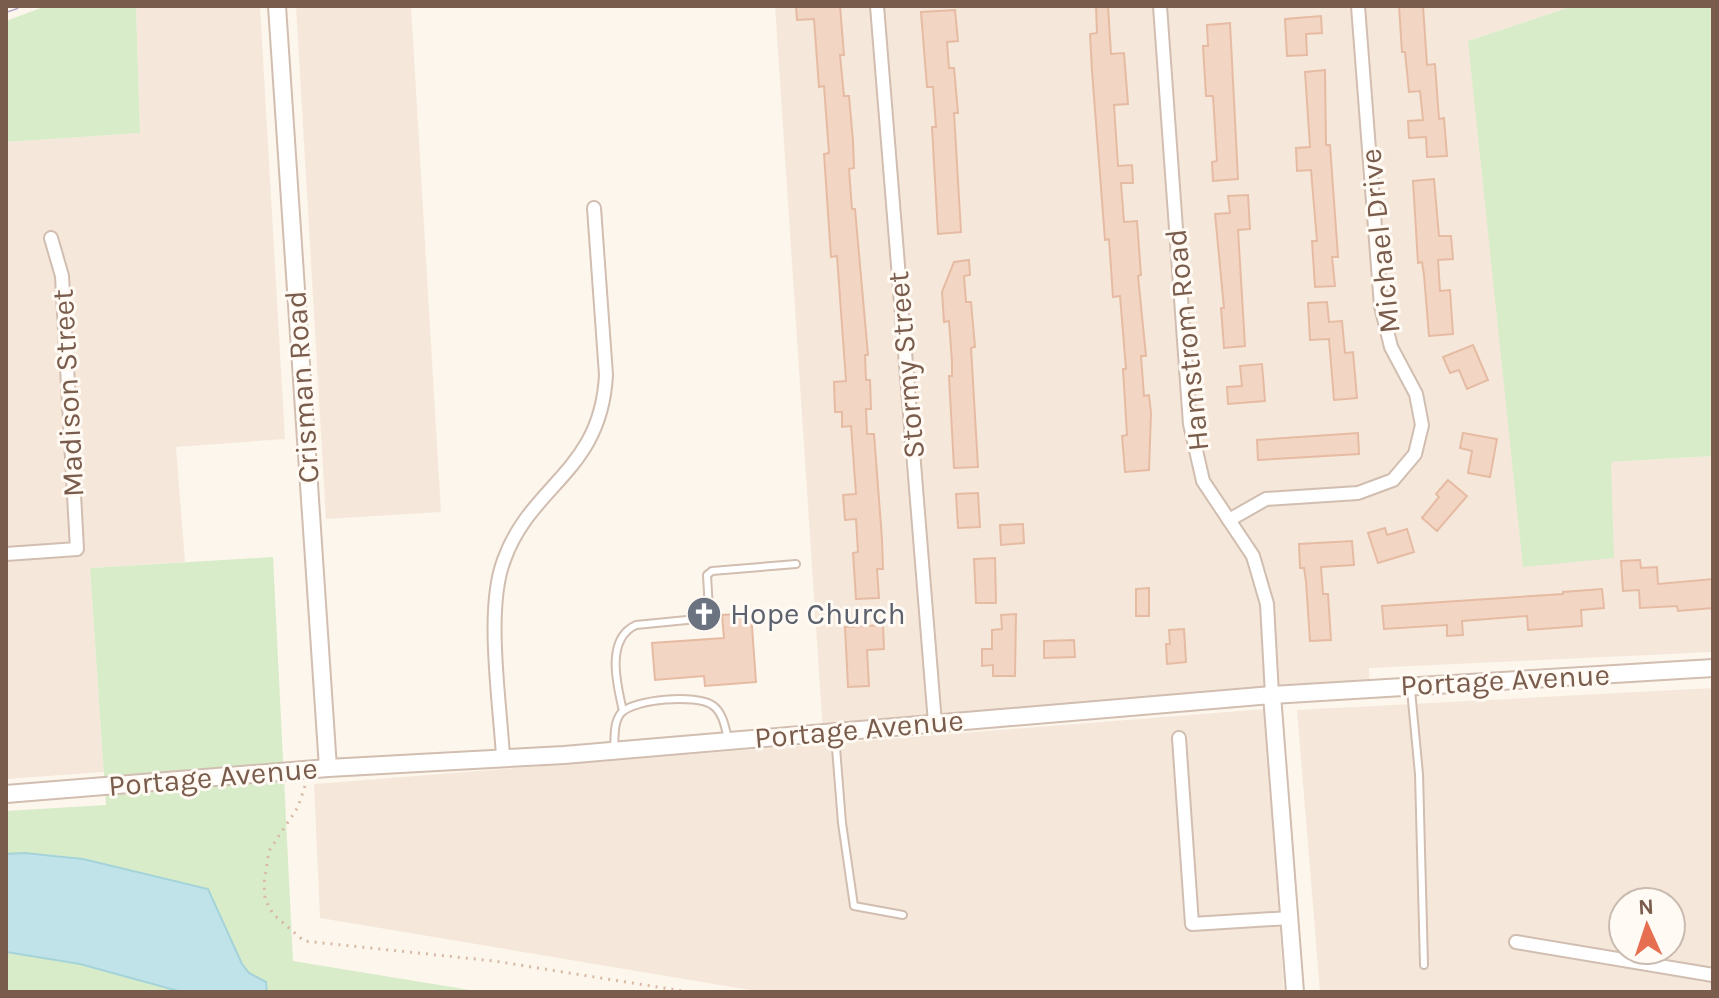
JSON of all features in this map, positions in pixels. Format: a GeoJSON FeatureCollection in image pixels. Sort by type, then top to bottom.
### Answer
{"type":"FeatureCollection","features":[{"type":"Feature","properties":{"kind":"street","name":"Crisman Road"},"geometry":{"type":"LineString","coordinates":[[277,6],[328,768]]}},
{"type":"Feature","properties":{"kind":"street","name":"Stormy Street"},"geometry":{"type":"LineString","coordinates":[[877,6],[935,723]]}},
{"type":"Feature","properties":{"kind":"street","name":"Hamstrom Road"},"geometry":{"type":"LineString","coordinates":[[1160,6],[1190,424],[1203,481],[1253,556],[1267,604],[1295,992]]}},
{"type":"Feature","properties":{"kind":"street","name":"Michael Drive"},"geometry":{"type":"LineString","coordinates":[[1229,520],[1266,499],[1358,493],[1393,480],[1415,454],[1422,425],[1416,394],[1391,347],[1381,306],[1358,6]]}},
{"type":"Feature","properties":{"kind":"street"},"geometry":{"type":"LineString","coordinates":[[503,757],[495,610],[500,571],[519,530],[586,448],[598,422],[603,401],[606,375],[594,208]]}},
{"type":"Feature","properties":{"kind":"street","name":"Madison Street"},"geometry":{"type":"LineString","coordinates":[[6,554],[77,549],[62,276],[51,238]]}},
{"type":"Feature","properties":{"kind":"street","name":"Portage Avenue"},"geometry":{"type":"LineString","coordinates":[[6,794],[328,768],[614,750],[1272,695],[1713,668]]}},
{"type":"Feature","properties":{"kind":"street"},"geometry":{"type":"LineString","coordinates":[[1179,738],[1192,924],[1290,918]]}},
{"type":"Feature","properties":{"kind":"street"},"geometry":{"type":"LineString","coordinates":[[1516,942],[1713,975]]}},
{"type":"Feature","properties":{"kind":"lane"},"geometry":{"type":"LineString","coordinates":[[623,711],[616,678],[618,643],[626,630],[636,625],[707,618],[707,575],[712,571],[796,564]]}},
{"type":"Feature","properties":{"kind":"lane"},"geometry":{"type":"LineString","coordinates":[[1411,686],[1419,774],[1424,965]]}},
{"type":"Feature","properties":{"kind":"lane"},"geometry":{"type":"LineString","coordinates":[[614,750],[617,720],[623,711],[640,702],[700,699],[720,712],[729,741]]}},
{"type":"Feature","properties":{"kind":"lane"},"geometry":{"type":"LineString","coordinates":[[834,732],[842,823],[854,906],[903,915]]}},
{"type":"Feature","properties":{"kind":"path"},"geometry":{"type":"LineString","coordinates":[[306,770],[305,790],[298,807],[269,851],[264,883],[265,899],[273,914],[304,941],[494,961],[689,992]]}},
{"type":"Feature","properties":{"kind":"shaded area"},"geometry":{"type":"Polygon","coordinates":[[[136,6],[260,6],[285,439],[176,447],[185,562],[90,568],[104,772],[6,779],[6,142],[140,133],[136,6]]]}},
{"type":"Feature","properties":{"kind":"shaded area"},"geometry":{"type":"Polygon","coordinates":[[[296,6],[411,6],[441,512],[326,519],[296,6]]]}},
{"type":"Feature","properties":{"kind":"shaded area"},"geometry":{"type":"Polygon","coordinates":[[[775,6],[1573,6],[1468,41],[1611,462],[1713,456],[1713,652],[1369,668],[1370,689],[823,733],[775,6]]]}},
{"type":"Feature","properties":{"kind":"shaded area"},"geometry":{"type":"Polygon","coordinates":[[[1713,688],[1713,992],[1320,992],[1297,710],[1713,688]]]}},
{"type":"Feature","properties":{"kind":"shaded area"},"geometry":{"type":"Polygon","coordinates":[[[1265,709],[1284,992],[762,992],[320,918],[314,784],[1265,709]]]}},
{"type":"Feature","properties":{"kind":"green space"},"geometry":{"type":"Polygon","coordinates":[[[46,6],[136,6],[140,133],[6,142],[6,21],[46,6]]]}},
{"type":"Feature","properties":{"kind":"green space"},"geometry":{"type":"Polygon","coordinates":[[[1573,6],[1713,6],[1713,456],[1611,462],[1614,558],[1523,567],[1468,41],[1573,6]]]}},
{"type":"Feature","properties":{"kind":"green space"},"geometry":{"type":"Polygon","coordinates":[[[273,557],[293,961],[482,992],[267,992],[268,986],[242,964],[208,889],[83,859],[6,854],[6,811],[106,805],[90,568],[273,557]]]}},
{"type":"Feature","properties":{"kind":"green space"},"geometry":{"type":"Polygon","coordinates":[[[6,952],[80,964],[182,992],[6,992],[6,952]]]}},
{"type":"Feature","properties":{"kind":"water"},"geometry":{"type":"Polygon","coordinates":[[[6,854],[83,859],[208,889],[242,964],[249,973],[266,982],[267,992],[182,992],[80,964],[6,952],[6,854]]]}},
{"type":"Feature","properties":{"kind":"building"},"geometry":{"type":"Polygon","coordinates":[[[796,6],[840,6],[844,55],[840,55],[844,96],[849,96],[853,141],[854,168],[849,169],[852,209],[855,209],[868,355],[865,355],[866,380],[870,380],[871,409],[866,409],[867,434],[874,434],[882,539],[883,569],[877,569],[879,598],[856,599],[853,553],[858,552],[856,519],[845,520],[843,495],[856,494],[851,426],[842,427],[842,412],[835,412],[834,382],[846,381],[837,256],[831,257],[824,154],[829,153],[824,86],[819,87],[814,19],[797,20],[796,6]]]}},
{"type":"Feature","properties":{"kind":"building"},"geometry":{"type":"Polygon","coordinates":[[[1096,6],[1108,6],[1111,54],[1124,53],[1128,104],[1114,105],[1118,166],[1132,165],[1133,183],[1121,183],[1124,222],[1137,221],[1141,275],[1138,276],[1146,356],[1141,356],[1144,396],[1149,395],[1151,413],[1149,470],[1125,472],[1122,436],[1127,435],[1123,369],[1126,369],[1120,296],[1113,297],[1109,239],[1105,240],[1092,71],[1090,34],[1097,33],[1096,6]]]}},
{"type":"Feature","properties":{"kind":"building"},"geometry":{"type":"Polygon","coordinates":[[[1399,6],[1423,6],[1427,65],[1435,64],[1439,119],[1444,118],[1447,156],[1427,157],[1426,137],[1409,138],[1408,121],[1423,120],[1420,91],[1409,92],[1399,6]]]}},
{"type":"Feature","properties":{"kind":"building"},"geometry":{"type":"Polygon","coordinates":[[[955,10],[958,41],[947,42],[949,68],[954,68],[958,113],[954,113],[961,232],[938,234],[933,87],[927,87],[921,12],[955,10]]]}},
{"type":"Feature","properties":{"kind":"building"},"geometry":{"type":"Polygon","coordinates":[[[1321,16],[1322,33],[1306,34],[1307,55],[1287,56],[1285,19],[1321,16]]]}},
{"type":"Feature","properties":{"kind":"building"},"geometry":{"type":"Polygon","coordinates":[[[1230,23],[1238,179],[1213,181],[1212,162],[1217,161],[1213,96],[1206,96],[1203,46],[1208,46],[1207,25],[1230,23]]]}},
{"type":"Feature","properties":{"kind":"building"},"geometry":{"type":"Polygon","coordinates":[[[1325,70],[1326,145],[1330,145],[1338,257],[1332,257],[1335,286],[1315,287],[1312,241],[1317,241],[1311,170],[1297,171],[1296,148],[1310,147],[1305,72],[1325,70]]]}},
{"type":"Feature","properties":{"kind":"building"},"geometry":{"type":"Polygon","coordinates":[[[1434,179],[1439,236],[1451,236],[1453,259],[1438,260],[1440,291],[1450,290],[1453,334],[1429,336],[1424,275],[1422,262],[1418,263],[1413,181],[1434,179]]]}},
{"type":"Feature","properties":{"kind":"building"},"geometry":{"type":"Polygon","coordinates":[[[1248,195],[1250,229],[1238,230],[1245,346],[1224,348],[1221,308],[1224,308],[1215,214],[1230,213],[1228,196],[1248,195]]]}},
{"type":"Feature","properties":{"kind":"building"},"geometry":{"type":"Polygon","coordinates":[[[969,260],[970,275],[964,276],[966,302],[971,302],[975,347],[971,348],[978,467],[954,468],[949,376],[952,376],[952,362],[949,321],[944,322],[942,292],[954,262],[969,260]]]}},
{"type":"Feature","properties":{"kind":"building"},"geometry":{"type":"Polygon","coordinates":[[[1327,302],[1329,322],[1342,321],[1345,353],[1353,352],[1357,398],[1334,400],[1329,339],[1310,340],[1308,303],[1327,302]]]}},
{"type":"Feature","properties":{"kind":"building"},"geometry":{"type":"Polygon","coordinates":[[[1473,345],[1488,380],[1467,389],[1459,370],[1450,373],[1443,357],[1473,345]]]}},
{"type":"Feature","properties":{"kind":"building"},"geometry":{"type":"Polygon","coordinates":[[[1262,364],[1265,401],[1228,404],[1227,387],[1242,386],[1240,366],[1262,364]]]}},
{"type":"Feature","properties":{"kind":"building"},"geometry":{"type":"Polygon","coordinates":[[[1358,433],[1359,454],[1258,460],[1257,440],[1358,433]]]}},
{"type":"Feature","properties":{"kind":"building"},"geometry":{"type":"Polygon","coordinates":[[[1463,433],[1497,439],[1490,477],[1468,473],[1472,451],[1460,448],[1463,433]]]}},
{"type":"Feature","properties":{"kind":"building"},"geometry":{"type":"Polygon","coordinates":[[[1448,480],[1467,496],[1437,531],[1422,518],[1448,480]]]}},
{"type":"Feature","properties":{"kind":"building"},"geometry":{"type":"Polygon","coordinates":[[[978,493],[980,527],[958,528],[956,494],[978,493]]]}},
{"type":"Feature","properties":{"kind":"building"},"geometry":{"type":"Polygon","coordinates":[[[1023,524],[1024,543],[1001,545],[1000,525],[1023,524]]]}},
{"type":"Feature","properties":{"kind":"building"},"geometry":{"type":"Polygon","coordinates":[[[1385,528],[1387,535],[1407,529],[1414,552],[1378,563],[1368,533],[1385,528]]]}},
{"type":"Feature","properties":{"kind":"building"},"geometry":{"type":"Polygon","coordinates":[[[1352,541],[1354,565],[1321,567],[1323,594],[1328,594],[1331,640],[1310,641],[1306,581],[1304,568],[1300,568],[1299,544],[1352,541]]]}},
{"type":"Feature","properties":{"kind":"building"},"geometry":{"type":"Polygon","coordinates":[[[995,558],[996,603],[976,603],[974,559],[995,558]]]}},
{"type":"Feature","properties":{"kind":"building"},"geometry":{"type":"Polygon","coordinates":[[[1640,560],[1641,568],[1657,567],[1658,584],[1713,579],[1713,608],[1678,611],[1677,606],[1640,608],[1639,590],[1623,591],[1621,561],[1640,560]]]}},
{"type":"Feature","properties":{"kind":"building"},"geometry":{"type":"Polygon","coordinates":[[[1149,588],[1149,616],[1136,616],[1136,589],[1149,588]]]}},
{"type":"Feature","properties":{"kind":"building"},"geometry":{"type":"Polygon","coordinates":[[[1602,589],[1604,608],[1581,610],[1582,626],[1528,630],[1527,616],[1462,621],[1463,635],[1447,636],[1447,625],[1384,629],[1382,606],[1602,589]]]}},
{"type":"Feature","properties":{"kind":"building"},"geometry":{"type":"Polygon","coordinates":[[[751,613],[756,682],[705,686],[704,676],[655,680],[652,643],[724,638],[722,615],[751,613]]]}},
{"type":"Feature","properties":{"kind":"building"},"geometry":{"type":"Polygon","coordinates":[[[1016,614],[1015,676],[993,676],[993,665],[982,666],[982,649],[992,649],[992,630],[1002,629],[1001,615],[1016,614]]]}},
{"type":"Feature","properties":{"kind":"building"},"geometry":{"type":"Polygon","coordinates":[[[883,625],[884,649],[867,650],[869,686],[848,687],[845,627],[883,625]]]}},
{"type":"Feature","properties":{"kind":"building"},"geometry":{"type":"Polygon","coordinates":[[[1184,629],[1186,662],[1167,664],[1169,630],[1184,629]]]}},
{"type":"Feature","properties":{"kind":"building"},"geometry":{"type":"Polygon","coordinates":[[[1074,640],[1075,657],[1044,658],[1044,641],[1074,640]]]}},
{"type":"Feature","properties":{"kind":"railway"},"geometry":{"type":"LineString","coordinates":[[6,9],[15,6]]}},
{"type":"Feature","properties":{"kind":"place","name":"Hope Church"},"geometry":{"type":"Point","coordinates":[704,614]}}]}
